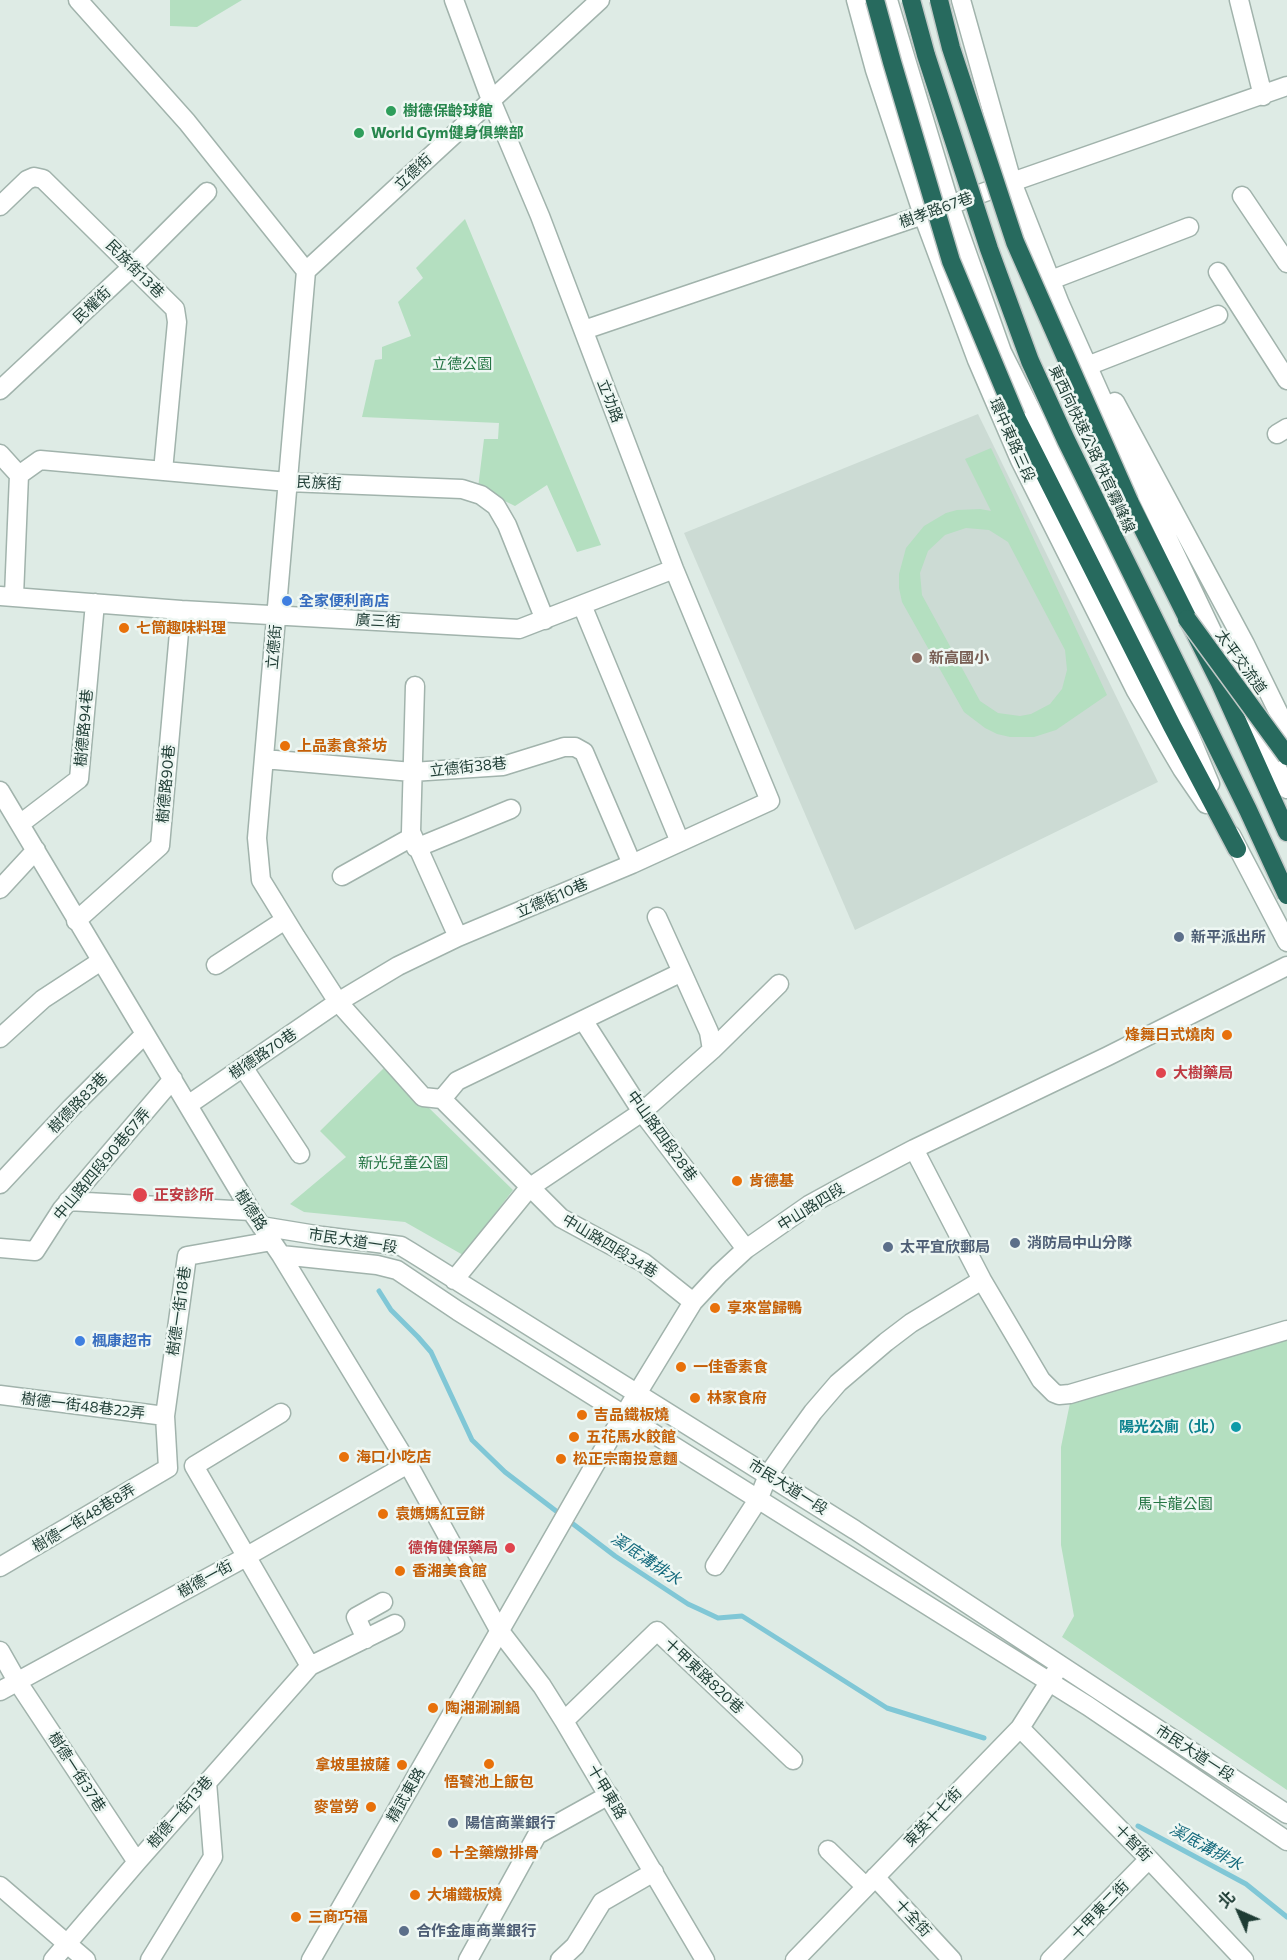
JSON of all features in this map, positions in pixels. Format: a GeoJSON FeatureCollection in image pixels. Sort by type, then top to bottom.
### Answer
{"type":"FeatureCollection","features":[{"type":"Feature","properties":{"kind":"highway"},"geometry":{"type":"LineString","coordinates":[[875,0],[951,261],[1016,417],[1172,726],[1237,849]]}},
{"type":"Feature","properties":{"kind":"highway","name":"東西向快速公路 快官霧峰線"},"geometry":{"type":"LineString","coordinates":[[911,0],[926,55],[982,228],[1030,361],[1071,451],[1287,894]]}},
{"type":"Feature","properties":{"kind":"highway","name":"東西向快速公路 快官霧峰線"},"geometry":{"type":"LineString","coordinates":[[939,0],[951,48],[1015,242],[1129,501],[1220,683],[1287,832]]}},
{"type":"Feature","properties":{"kind":"highway","name":"太平交流道"},"geometry":{"type":"LineString","coordinates":[[1187,619],[1287,756]]}},
{"type":"Feature","properties":{"kind":"street"},"geometry":{"type":"LineString","coordinates":[[78,0],[187,122],[306,271]]}},
{"type":"Feature","properties":{"kind":"street","name":"立功路"},"geometry":{"type":"LineString","coordinates":[[454,0],[491,100],[540,216],[674,569],[770,801]]}},
{"type":"Feature","properties":{"kind":"street","name":"立德街"},"geometry":{"type":"LineString","coordinates":[[442,1099],[423,1097],[338,1002],[261,880],[257,838],[306,271],[600,0]]}},
{"type":"Feature","properties":{"kind":"street","name":"環中東路三段"},"geometry":{"type":"LineString","coordinates":[[856,0],[875,70],[923,215],[977,360],[1020,460],[1136,691],[1182,769],[1237,849]]}},
{"type":"Feature","properties":{"kind":"street","name":"環中東路三段"},"geometry":{"type":"LineString","coordinates":[[888,0],[950,206],[1002,352],[1166,679],[1237,849],[1287,942]]}},
{"type":"Feature","properties":{"kind":"street"},"geometry":{"type":"LineString","coordinates":[[961,0],[1012,182],[1060,304],[1112,421],[1287,789]]}},
{"type":"Feature","properties":{"kind":"street"},"geometry":{"type":"LineString","coordinates":[[1239,0],[1263,96]]}},
{"type":"Feature","properties":{"kind":"street","name":"樹孝路67巷"},"geometry":{"type":"LineString","coordinates":[[584,330],[950,206],[1012,182],[1287,86]]}},
{"type":"Feature","properties":{"kind":"street","name":"民族街13巷"},"geometry":{"type":"LineString","coordinates":[[0,206],[27,180],[34,177],[43,179],[175,309],[163,471]]}},
{"type":"Feature","properties":{"kind":"street","name":"民權街"},"geometry":{"type":"LineString","coordinates":[[0,390],[133,266],[207,192]]}},
{"type":"Feature","properties":{"kind":"street"},"geometry":{"type":"LineString","coordinates":[[1242,196],[1287,263]]}},
{"type":"Feature","properties":{"kind":"street"},"geometry":{"type":"LineString","coordinates":[[1051,280],[1189,227]]}},
{"type":"Feature","properties":{"kind":"street"},"geometry":{"type":"LineString","coordinates":[[1218,272],[1287,380]]}},
{"type":"Feature","properties":{"kind":"street"},"geometry":{"type":"LineString","coordinates":[[1060,304],[1095,363],[1245,644],[1287,730]]}},
{"type":"Feature","properties":{"kind":"street"},"geometry":{"type":"LineString","coordinates":[[1095,363],[1218,315]]}},
{"type":"Feature","properties":{"kind":"street"},"geometry":{"type":"LineString","coordinates":[[0,454],[19,475],[7,596]]}},
{"type":"Feature","properties":{"kind":"street","name":"民族街"},"geometry":{"type":"LineString","coordinates":[[19,475],[40,460],[288,482],[462,489],[481,495],[496,506],[507,525],[545,620]]}},
{"type":"Feature","properties":{"kind":"street","name":"廣三街"},"geometry":{"type":"LineString","coordinates":[[7,596],[181,610],[519,629],[674,569]]}},
{"type":"Feature","properties":{"kind":"street","name":"樹德路94巷"},"geometry":{"type":"LineString","coordinates":[[20,824],[80,779],[95,603]]}},
{"type":"Feature","properties":{"kind":"street"},"geometry":{"type":"LineString","coordinates":[[582,605],[680,842]]}},
{"type":"Feature","properties":{"kind":"street","name":"樹德路90巷"},"geometry":{"type":"LineString","coordinates":[[76,921],[160,846],[181,610]]}},
{"type":"Feature","properties":{"kind":"street"},"geometry":{"type":"LineString","coordinates":[[415,686],[412,772],[414,843],[458,937]]}},
{"type":"Feature","properties":{"kind":"street","name":"立德街38巷"},"geometry":{"type":"LineString","coordinates":[[264,759],[412,772],[503,766],[564,747],[574,747],[584,752],[632,864]]}},
{"type":"Feature","properties":{"kind":"street","name":"樹德路"},"geometry":{"type":"LineString","coordinates":[[0,791],[76,921],[408,1464],[499,1630]]}},
{"type":"Feature","properties":{"kind":"street","name":"立德街10巷"},"geometry":{"type":"LineString","coordinates":[[338,1002],[398,966],[458,937],[632,864],[770,801]]}},
{"type":"Feature","properties":{"kind":"street"},"geometry":{"type":"LineString","coordinates":[[342,876],[414,843],[511,809]]}},
{"type":"Feature","properties":{"kind":"street"},"geometry":{"type":"LineString","coordinates":[[0,889],[36,850]]}},
{"type":"Feature","properties":{"kind":"street"},"geometry":{"type":"LineString","coordinates":[[657,916],[709,1032],[712,1050]]}},
{"type":"Feature","properties":{"kind":"street"},"geometry":{"type":"LineString","coordinates":[[216,965],[285,920]]}},
{"type":"Feature","properties":{"kind":"street"},"geometry":{"type":"LineString","coordinates":[[0,1038],[43,999],[101,961]]}},
{"type":"Feature","properties":{"kind":"street","name":"中山路四段"},"geometry":{"type":"LineString","coordinates":[[499,1630],[637,1393],[693,1302],[746,1248],[809,1205],[914,1149],[1129,1046],[1287,966]]}},
{"type":"Feature","properties":{"kind":"street"},"geometry":{"type":"LineString","coordinates":[[442,1099],[457,1081],[682,972]]}},
{"type":"Feature","properties":{"kind":"street"},"geometry":{"type":"LineString","coordinates":[[454,1280],[529,1188],[642,1112],[712,1050],[779,984]]}},
{"type":"Feature","properties":{"kind":"street","name":"樹德路70巷"},"geometry":{"type":"LineString","coordinates":[[188,1105],[338,1002]]}},
{"type":"Feature","properties":{"kind":"street","name":"中山路四段28巷"},"geometry":{"type":"LineString","coordinates":[[583,1020],[642,1112],[746,1248]]}},
{"type":"Feature","properties":{"kind":"street","name":"樹德路83巷"},"geometry":{"type":"LineString","coordinates":[[4,1172],[146,1034]]}},
{"type":"Feature","properties":{"kind":"street"},"geometry":{"type":"LineString","coordinates":[[243,1067],[300,1154]]}},
{"type":"Feature","properties":{"kind":"street","name":"中山路四段90巷67弄"},"geometry":{"type":"LineString","coordinates":[[0,1248],[35,1251],[68,1201],[173,1079]]}},
{"type":"Feature","properties":{"kind":"street","name":"中山路四段34巷"},"geometry":{"type":"LineString","coordinates":[[442,1099],[561,1218],[644,1263],[693,1302]]}},
{"type":"Feature","properties":{"kind":"street"},"geometry":{"type":"LineString","coordinates":[[914,1149],[982,1280],[1041,1380],[1059,1395],[1070,1394],[1287,1330]]}},
{"type":"Feature","properties":{"kind":"street"},"geometry":{"type":"LineString","coordinates":[[68,1201],[266,1233]]}},
{"type":"Feature","properties":{"kind":"street","name":"市民大道一段"},"geometry":{"type":"LineString","coordinates":[[266,1233],[322,1236],[401,1246],[768,1475],[1287,1814]]}},
{"type":"Feature","properties":{"kind":"street","name":"市民大道一段"},"geometry":{"type":"LineString","coordinates":[[266,1233],[397,1270],[1049,1681],[1287,1841]]}},
{"type":"Feature","properties":{"kind":"street","name":"樹德一街18巷"},"geometry":{"type":"LineString","coordinates":[[165,1416],[187,1256],[266,1233]]}},
{"type":"Feature","properties":{"kind":"street"},"geometry":{"type":"LineString","coordinates":[[715,1566],[759,1498],[768,1475],[813,1412],[854,1369],[911,1323],[982,1280]]}},
{"type":"Feature","properties":{"kind":"street","name":"樹德一街48巷22弄"},"geometry":{"type":"LineString","coordinates":[[0,1395],[165,1416]]}},
{"type":"Feature","properties":{"kind":"street"},"geometry":{"type":"LineString","coordinates":[[281,1413],[194,1466],[310,1666]]}},
{"type":"Feature","properties":{"kind":"street","name":"樹德一街48巷8弄"},"geometry":{"type":"LineString","coordinates":[[0,1568],[168,1468],[165,1416]]}},
{"type":"Feature","properties":{"kind":"street","name":"樹德一街"},"geometry":{"type":"LineString","coordinates":[[0,1691],[247,1556],[408,1464]]}},
{"type":"Feature","properties":{"kind":"street"},"geometry":{"type":"LineString","coordinates":[[366,1639],[356,1617],[383,1602]]}},
{"type":"Feature","properties":{"kind":"street","name":"樹德一街13巷"},"geometry":{"type":"LineString","coordinates":[[53,1960],[136,1862],[310,1666],[395,1624]]}},
{"type":"Feature","properties":{"kind":"street","name":"十甲東路"},"geometry":{"type":"LineString","coordinates":[[499,1630],[542,1686],[564,1721],[705,1960]]}},
{"type":"Feature","properties":{"kind":"street","name":"精武東路"},"geometry":{"type":"LineString","coordinates":[[311,1960],[499,1630]]}},
{"type":"Feature","properties":{"kind":"street","name":"十甲東路820巷"},"geometry":{"type":"LineString","coordinates":[[564,1721],[657,1631],[793,1760]]}},
{"type":"Feature","properties":{"kind":"street","name":"樹德一街37巷"},"geometry":{"type":"LineString","coordinates":[[0,1651],[17,1681],[136,1862]]}},
{"type":"Feature","properties":{"kind":"street","name":"東英十七街"},"geometry":{"type":"LineString","coordinates":[[795,1960],[1020,1728],[1061,1665]]}},
{"type":"Feature","properties":{"kind":"street","name":"十智街"},"geometry":{"type":"LineString","coordinates":[[1020,1728],[1149,1859],[1244,1960]]}},
{"type":"Feature","properties":{"kind":"street"},"geometry":{"type":"LineString","coordinates":[[150,1960],[213,1857],[207,1782]]}},
{"type":"Feature","properties":{"kind":"street"},"geometry":{"type":"LineString","coordinates":[[468,1960],[537,1835],[609,1795]]}},
{"type":"Feature","properties":{"kind":"street","name":"十全街"},"geometry":{"type":"LineString","coordinates":[[828,1850],[870,1882],[952,1960]]}},
{"type":"Feature","properties":{"kind":"street","name":"十甲東二街"},"geometry":{"type":"LineString","coordinates":[[1050,1960],[1149,1859]]}},
{"type":"Feature","properties":{"kind":"street"},"geometry":{"type":"LineString","coordinates":[[560,1960],[575,1946],[602,1902],[654,1872]]}},
{"type":"Feature","properties":{"kind":"street"},"geometry":{"type":"LineString","coordinates":[[0,1886],[86,1960]]}},
{"type":"Feature","properties":{"kind":"shaded area","name":"新高國小"},"geometry":{"type":"Polygon","coordinates":[[[978,414],[1158,782],[855,930],[684,533],[978,414]]]}},
{"type":"Feature","properties":{"kind":"green space"},"geometry":{"type":"Polygon","coordinates":[[[170,0],[242,0],[197,27],[170,26],[170,0]]]}},
{"type":"Feature","properties":{"kind":"green space","name":"立德公園"},"geometry":{"type":"Polygon","coordinates":[[[465,219],[601,545],[577,552],[547,485],[515,506],[478,488],[484,439],[498,439],[499,423],[362,417],[375,360],[382,359],[382,347],[411,336],[398,302],[423,278],[416,268],[465,219]]]}},
{"type":"Feature","properties":{"kind":"green space"},"geometry":{"type":"Polygon","coordinates":[[[991,448],[1107,695],[1056,730],[1034,737],[1010,737],[997,734],[964,712],[902,602],[899,574],[906,548],[924,526],[946,513],[957,510],[991,511],[965,459],[991,448]],[[966,528],[945,535],[928,551],[920,573],[922,595],[980,701],[998,713],[1020,716],[1031,714],[1050,704],[1062,689],[1067,670],[1065,650],[1008,542],[989,530],[966,528]]]}},
{"type":"Feature","properties":{"kind":"green space","name":"新光兒童公園"},"geometry":{"type":"Polygon","coordinates":[[[386,1066],[513,1190],[463,1255],[405,1222],[304,1212],[290,1204],[346,1157],[320,1131],[386,1066]]]}},
{"type":"Feature","properties":{"kind":"green space","name":"馬卡龍公園"},"geometry":{"type":"Polygon","coordinates":[[[1287,1339],[1287,1790],[1062,1637],[1074,1616],[1061,1545],[1061,1447],[1070,1403],[1287,1339]]]}},
{"type":"Feature","properties":{"kind":"waterway","name":"溪底溝排水"},"geometry":{"type":"LineString","coordinates":[[379,1291],[391,1310],[431,1352],[472,1440],[505,1472],[615,1556],[688,1604],[718,1618],[742,1616],[887,1708],[984,1738]]}},
{"type":"Feature","properties":{"kind":"waterway","name":"溪底溝排水"},"geometry":{"type":"LineString","coordinates":[[1138,1826],[1246,1884],[1287,1917]]}},
{"type":"Feature","properties":{"kind":"place","name":"樹德保齡球館"},"geometry":{"type":"Point","coordinates":[391,111]}},
{"type":"Feature","properties":{"kind":"place","name":"World Gym健身俱樂部"},"geometry":{"type":"Point","coordinates":[359,133]}},
{"type":"Feature","properties":{"kind":"place","name":"全家便利商店"},"geometry":{"type":"Point","coordinates":[287,601]}},
{"type":"Feature","properties":{"kind":"place","name":"七筒趣味料理"},"geometry":{"type":"Point","coordinates":[124,628]}},
{"type":"Feature","properties":{"kind":"place","name":"新高國小"},"geometry":{"type":"Point","coordinates":[917,658]}},
{"type":"Feature","properties":{"kind":"place","name":"上品素食茶坊"},"geometry":{"type":"Point","coordinates":[285,746]}},
{"type":"Feature","properties":{"kind":"place","name":"新平派出所"},"geometry":{"type":"Point","coordinates":[1179,937]}},
{"type":"Feature","properties":{"kind":"place","name":"烽舞日式燒肉"},"geometry":{"type":"Point","coordinates":[1227,1035]}},
{"type":"Feature","properties":{"kind":"place","name":"大樹藥局"},"geometry":{"type":"Point","coordinates":[1161,1073]}},
{"type":"Feature","properties":{"kind":"place","name":"肯德基"},"geometry":{"type":"Point","coordinates":[737,1181]}},
{"type":"Feature","properties":{"kind":"place","name":"正安診所"},"geometry":{"type":"Point","coordinates":[140,1195]}},
{"type":"Feature","properties":{"kind":"place","name":"消防局中山分隊"},"geometry":{"type":"Point","coordinates":[1015,1243]}},
{"type":"Feature","properties":{"kind":"place","name":"太平宜欣郵局"},"geometry":{"type":"Point","coordinates":[888,1247]}},
{"type":"Feature","properties":{"kind":"place","name":"享來當歸鴨"},"geometry":{"type":"Point","coordinates":[715,1308]}},
{"type":"Feature","properties":{"kind":"place","name":"楓康超市"},"geometry":{"type":"Point","coordinates":[80,1341]}},
{"type":"Feature","properties":{"kind":"place","name":"一佳香素食"},"geometry":{"type":"Point","coordinates":[681,1367]}},
{"type":"Feature","properties":{"kind":"place","name":"林家食府"},"geometry":{"type":"Point","coordinates":[695,1398]}},
{"type":"Feature","properties":{"kind":"place","name":"吉品鐵板燒"},"geometry":{"type":"Point","coordinates":[582,1415]}},
{"type":"Feature","properties":{"kind":"place","name":"陽光公廁（北）"},"geometry":{"type":"Point","coordinates":[1236,1427]}},
{"type":"Feature","properties":{"kind":"place","name":"五花馬水餃館"},"geometry":{"type":"Point","coordinates":[574,1437]}},
{"type":"Feature","properties":{"kind":"place","name":"海口小吃店"},"geometry":{"type":"Point","coordinates":[344,1457]}},
{"type":"Feature","properties":{"kind":"place","name":"松正宗南投意麵"},"geometry":{"type":"Point","coordinates":[561,1459]}},
{"type":"Feature","properties":{"kind":"place","name":"袁媽媽紅豆餅"},"geometry":{"type":"Point","coordinates":[383,1514]}},
{"type":"Feature","properties":{"kind":"place","name":"德侑健保藥局"},"geometry":{"type":"Point","coordinates":[510,1548]}},
{"type":"Feature","properties":{"kind":"place","name":"香湘美食館"},"geometry":{"type":"Point","coordinates":[400,1571]}},
{"type":"Feature","properties":{"kind":"place","name":"陶湘涮涮鍋"},"geometry":{"type":"Point","coordinates":[433,1708]}},
{"type":"Feature","properties":{"kind":"place","name":"悟饕池上飯包"},"geometry":{"type":"Point","coordinates":[489,1764]}},
{"type":"Feature","properties":{"kind":"place","name":"拿坡里披薩"},"geometry":{"type":"Point","coordinates":[402,1765]}},
{"type":"Feature","properties":{"kind":"place","name":"麥當勞"},"geometry":{"type":"Point","coordinates":[371,1807]}},
{"type":"Feature","properties":{"kind":"place","name":"陽信商業銀行"},"geometry":{"type":"Point","coordinates":[453,1823]}},
{"type":"Feature","properties":{"kind":"place","name":"十全藥燉排骨"},"geometry":{"type":"Point","coordinates":[437,1853]}},
{"type":"Feature","properties":{"kind":"place","name":"大埔鐵板燒"},"geometry":{"type":"Point","coordinates":[415,1895]}},
{"type":"Feature","properties":{"kind":"place","name":"三商巧福"},"geometry":{"type":"Point","coordinates":[296,1917]}},
{"type":"Feature","properties":{"kind":"place","name":"合作金庫商業銀行"},"geometry":{"type":"Point","coordinates":[404,1931]}}]}
